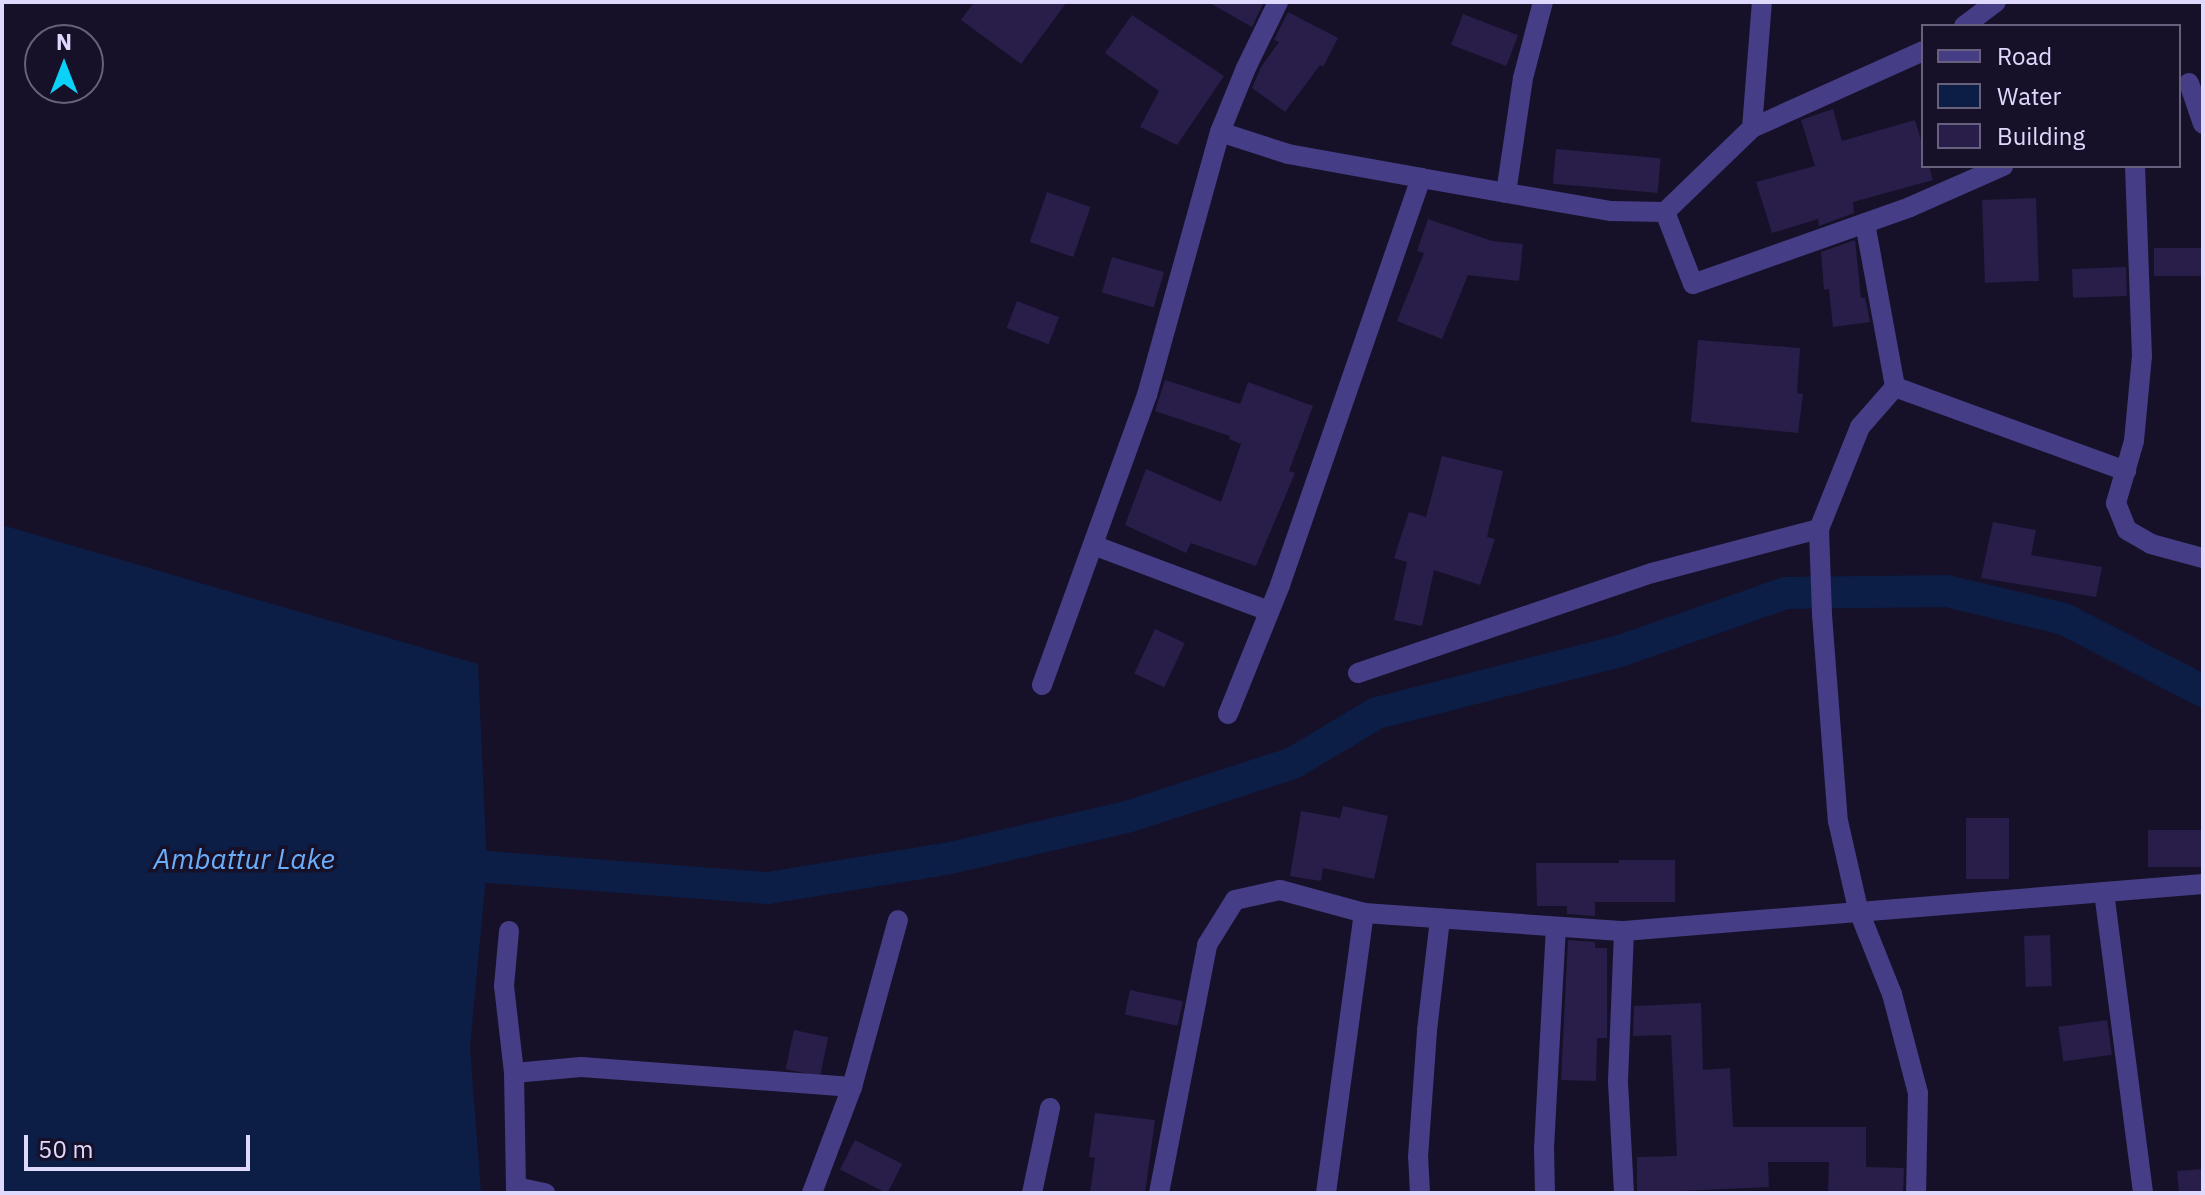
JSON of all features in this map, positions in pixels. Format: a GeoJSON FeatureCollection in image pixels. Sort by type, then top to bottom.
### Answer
{"type":"FeatureCollection","features":[{"type":"Feature","properties":{"kind":"street"},"geometry":{"type":"LineString","coordinates":[[1042,685],[1147,395],[1220,132],[1278,2]]}},
{"type":"Feature","properties":{"kind":"street"},"geometry":{"type":"LineString","coordinates":[[1506,193],[1523,78],[1543,2]]}},
{"type":"Feature","properties":{"kind":"street"},"geometry":{"type":"LineString","coordinates":[[1752,128],[1762,2]]}},
{"type":"Feature","properties":{"kind":"street"},"geometry":{"type":"LineString","coordinates":[[1967,24],[1996,2]]}},
{"type":"Feature","properties":{"kind":"street"},"geometry":{"type":"LineString","coordinates":[[1220,132],[1288,154],[1421,178],[1611,211],[1665,212],[1752,128],[1921,52]]}},
{"type":"Feature","properties":{"kind":"street"},"geometry":{"type":"LineString","coordinates":[[2190,82],[2203,124]]}},
{"type":"Feature","properties":{"kind":"street"},"geometry":{"type":"LineString","coordinates":[[1665,212],[1693,284],[1865,223],[1998,168]]}},
{"type":"Feature","properties":{"kind":"street"},"geometry":{"type":"LineString","coordinates":[[2135,168],[2142,356],[2134,441],[2116,503],[2127,530],[2151,544],[2203,558]]}},
{"type":"Feature","properties":{"kind":"street"},"geometry":{"type":"LineString","coordinates":[[1228,714],[1269,611],[1421,178]]}},
{"type":"Feature","properties":{"kind":"street"},"geometry":{"type":"LineString","coordinates":[[1865,223],[1895,387]]}},
{"type":"Feature","properties":{"kind":"street"},"geometry":{"type":"LineString","coordinates":[[1895,387],[2126,471]]}},
{"type":"Feature","properties":{"kind":"street"},"geometry":{"type":"LineString","coordinates":[[1895,387],[1860,427],[1819,534],[1838,821],[1858,909],[1892,994],[1918,1093],[1916,1193]]}},
{"type":"Feature","properties":{"kind":"street"},"geometry":{"type":"LineString","coordinates":[[1358,673],[1652,573],[1819,534]]}},
{"type":"Feature","properties":{"kind":"street"},"geometry":{"type":"LineString","coordinates":[[1093,545],[1269,611]]}},
{"type":"Feature","properties":{"kind":"street"},"geometry":{"type":"LineString","coordinates":[[1159,1193],[1207,945],[1235,900],[1280,890],[1364,913],[1624,931],[1858,909],[2203,884]]}},
{"type":"Feature","properties":{"kind":"street"},"geometry":{"type":"LineString","coordinates":[[2104,892],[2143,1193]]}},
{"type":"Feature","properties":{"kind":"street"},"geometry":{"type":"LineString","coordinates":[[1326,1193],[1364,913]]}},
{"type":"Feature","properties":{"kind":"street"},"geometry":{"type":"LineString","coordinates":[[1420,1193],[1426,1046],[1440,919]]}},
{"type":"Feature","properties":{"kind":"street"},"geometry":{"type":"LineString","coordinates":[[812,1193],[852,1087],[898,920]]}},
{"type":"Feature","properties":{"kind":"street"},"geometry":{"type":"LineString","coordinates":[[1545,1193],[1544,1148],[1556,928]]}},
{"type":"Feature","properties":{"kind":"street"},"geometry":{"type":"LineString","coordinates":[[509,931],[504,986],[514,1073],[516,1190],[545,1193]]}},
{"type":"Feature","properties":{"kind":"street"},"geometry":{"type":"LineString","coordinates":[[1624,931],[1618,1081],[1624,1193]]}},
{"type":"Feature","properties":{"kind":"street"},"geometry":{"type":"LineString","coordinates":[[514,1073],[581,1067],[852,1087]]}},
{"type":"Feature","properties":{"kind":"street"},"geometry":{"type":"LineString","coordinates":[[1032,1193],[1050,1108]]}},
{"type":"Feature","properties":{"kind":"water","name":"Ambattur Lake"},"geometry":{"type":"Polygon","coordinates":[[[2,525],[478,664],[487,867],[470,1046],[481,1193],[2,1193],[2,525]]]}},
{"type":"Feature","properties":{"kind":"building"},"geometry":{"type":"Polygon","coordinates":[[[974,2],[1067,2],[1021,64],[961,20],[974,2]]]}},
{"type":"Feature","properties":{"kind":"building"},"geometry":{"type":"Polygon","coordinates":[[[1208,2],[1264,2],[1252,27],[1208,2]]]}},
{"type":"Feature","properties":{"kind":"building"},"geometry":{"type":"Polygon","coordinates":[[[1288,12],[1338,38],[1323,67],[1320,65],[1285,112],[1252,88],[1261,67],[1279,42],[1274,40],[1288,12]]]}},
{"type":"Feature","properties":{"kind":"building"},"geometry":{"type":"Polygon","coordinates":[[[1463,14],[1518,35],[1506,66],[1451,45],[1463,14]]]}},
{"type":"Feature","properties":{"kind":"building"},"geometry":{"type":"Polygon","coordinates":[[[1132,15],[1224,76],[1177,145],[1140,127],[1159,91],[1105,53],[1132,15]]]}},
{"type":"Feature","properties":{"kind":"building"},"geometry":{"type":"Polygon","coordinates":[[[1833,109],[1842,141],[1915,120],[1921,140],[1921,168],[1930,168],[1933,180],[1853,202],[1854,213],[1819,226],[1818,219],[1772,233],[1756,182],[1815,166],[1801,120],[1833,109]]]}},
{"type":"Feature","properties":{"kind":"building"},"geometry":{"type":"Polygon","coordinates":[[[1556,149],[1661,158],[1658,193],[1553,184],[1556,149]]]}},
{"type":"Feature","properties":{"kind":"building"},"geometry":{"type":"Polygon","coordinates":[[[1047,192],[1090,207],[1073,257],[1030,242],[1047,192]]]}},
{"type":"Feature","properties":{"kind":"building"},"geometry":{"type":"Polygon","coordinates":[[[2036,198],[2039,281],[1985,283],[1982,200],[2036,198]]]}},
{"type":"Feature","properties":{"kind":"building"},"geometry":{"type":"Polygon","coordinates":[[[1428,219],[1492,241],[1523,244],[1519,281],[1468,275],[1442,339],[1397,321],[1424,253],[1417,251],[1428,219]]]}},
{"type":"Feature","properties":{"kind":"building"},"geometry":{"type":"Polygon","coordinates":[[[1855,240],[1861,298],[1865,297],[1870,322],[1833,327],[1829,289],[1824,290],[1821,252],[1855,240]]]}},
{"type":"Feature","properties":{"kind":"building"},"geometry":{"type":"Polygon","coordinates":[[[2154,248],[2203,248],[2203,276],[2154,276],[2154,248]]]}},
{"type":"Feature","properties":{"kind":"building"},"geometry":{"type":"Polygon","coordinates":[[[1112,257],[1164,272],[1154,307],[1102,293],[1112,257]]]}},
{"type":"Feature","properties":{"kind":"building"},"geometry":{"type":"Polygon","coordinates":[[[2126,267],[2127,296],[2073,298],[2072,269],[2126,267]]]}},
{"type":"Feature","properties":{"kind":"building"},"geometry":{"type":"Polygon","coordinates":[[[1017,301],[1059,317],[1049,344],[1007,328],[1017,301]]]}},
{"type":"Feature","properties":{"kind":"building"},"geometry":{"type":"Polygon","coordinates":[[[1698,340],[1800,348],[1797,393],[1803,394],[1798,433],[1691,422],[1698,340]]]}},
{"type":"Feature","properties":{"kind":"building"},"geometry":{"type":"Polygon","coordinates":[[[1165,380],[1240,404],[1248,382],[1313,406],[1289,471],[1295,473],[1256,566],[1191,543],[1186,553],[1125,525],[1146,469],[1221,502],[1241,444],[1229,439],[1230,436],[1155,411],[1165,380]]]}},
{"type":"Feature","properties":{"kind":"building"},"geometry":{"type":"Polygon","coordinates":[[[1442,456],[1503,471],[1487,537],[1495,539],[1480,585],[1434,570],[1422,626],[1394,620],[1407,562],[1394,558],[1409,512],[1426,517],[1442,456]]]}},
{"type":"Feature","properties":{"kind":"building"},"geometry":{"type":"Polygon","coordinates":[[[1993,522],[2036,530],[2031,555],[2102,567],[2096,597],[1981,578],[1993,522]]]}},
{"type":"Feature","properties":{"kind":"building"},"geometry":{"type":"Polygon","coordinates":[[[1155,629],[1185,643],[1164,687],[1134,673],[1155,629]]]}},
{"type":"Feature","properties":{"kind":"building"},"geometry":{"type":"Polygon","coordinates":[[[1343,806],[1388,816],[1374,879],[1323,868],[1321,881],[1290,876],[1301,811],[1340,818],[1343,806]]]}},
{"type":"Feature","properties":{"kind":"building"},"geometry":{"type":"Polygon","coordinates":[[[1966,818],[2009,818],[2009,879],[1966,879],[1966,818]]]}},
{"type":"Feature","properties":{"kind":"building"},"geometry":{"type":"Polygon","coordinates":[[[2148,830],[2203,830],[2203,867],[2148,867],[2148,830]]]}},
{"type":"Feature","properties":{"kind":"building"},"geometry":{"type":"Polygon","coordinates":[[[1619,860],[1675,860],[1675,902],[1595,902],[1595,916],[1567,914],[1567,906],[1537,906],[1536,863],[1619,863],[1619,860]]]}},
{"type":"Feature","properties":{"kind":"building"},"geometry":{"type":"Polygon","coordinates":[[[2050,935],[2052,986],[2026,987],[2024,936],[2050,935]]]}},
{"type":"Feature","properties":{"kind":"building"},"geometry":{"type":"Polygon","coordinates":[[[1568,940],[1595,942],[1595,948],[1607,948],[1607,1038],[1597,1038],[1596,1081],[1561,1080],[1568,940]]]}},
{"type":"Feature","properties":{"kind":"building"},"geometry":{"type":"Polygon","coordinates":[[[1130,990],[1183,1001],[1178,1026],[1125,1014],[1130,990]]]}},
{"type":"Feature","properties":{"kind":"building"},"geometry":{"type":"Polygon","coordinates":[[[1701,1003],[1703,1070],[1730,1068],[1733,1127],[1866,1127],[1866,1167],[1904,1168],[1903,1193],[1828,1193],[1829,1162],[1768,1162],[1769,1187],[1637,1193],[1637,1157],[1677,1156],[1671,1035],[1633,1036],[1634,1006],[1701,1003]]]}},
{"type":"Feature","properties":{"kind":"building"},"geometry":{"type":"Polygon","coordinates":[[[2107,1020],[2112,1055],[2063,1061],[2058,1027],[2107,1020]]]}},
{"type":"Feature","properties":{"kind":"building"},"geometry":{"type":"Polygon","coordinates":[[[794,1030],[828,1037],[820,1076],[786,1069],[794,1030]]]}},
{"type":"Feature","properties":{"kind":"building"},"geometry":{"type":"Polygon","coordinates":[[[1095,1113],[1155,1120],[1145,1193],[1090,1193],[1095,1158],[1089,1157],[1095,1113]]]}},
{"type":"Feature","properties":{"kind":"building"},"geometry":{"type":"Polygon","coordinates":[[[855,1140],[902,1164],[887,1193],[840,1169],[855,1140]]]}},
{"type":"Feature","properties":{"kind":"building"},"geometry":{"type":"Polygon","coordinates":[[[2203,1169],[2203,1193],[2179,1193],[2177,1171],[2203,1169]]]}},
{"type":"Feature","properties":{"kind":"waterway"},"geometry":{"type":"LineString","coordinates":[[487,867],[768,888],[946,859],[1127,817],[1293,763],[1377,713],[1620,651],[1786,593],[1946,591],[2064,619],[2203,691]]}}]}
